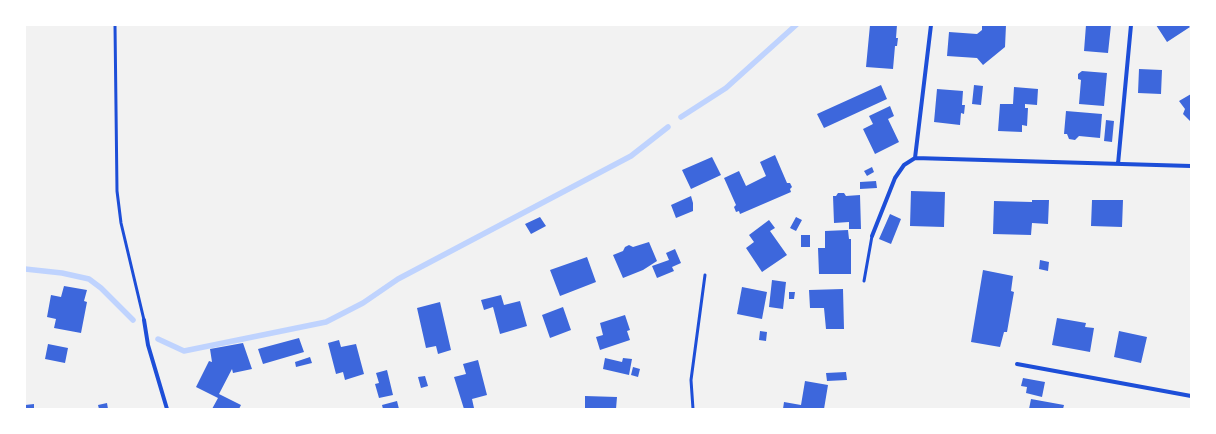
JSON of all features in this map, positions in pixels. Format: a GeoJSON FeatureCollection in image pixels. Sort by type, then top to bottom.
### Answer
{"type":"FeatureCollection","features":[{"type":"Feature","properties":{"kind":"street"},"geometry":{"type":"LineString","coordinates":[[916,158],[931,25]]}},
{"type":"Feature","properties":{"kind":"street"},"geometry":{"type":"LineString","coordinates":[[1118,164],[1132,25]]}},
{"type":"Feature","properties":{"kind":"street"},"geometry":{"type":"LineString","coordinates":[[872,236],[895,178],[904,165],[916,158],[1191,166]]}},
{"type":"Feature","properties":{"kind":"street"},"geometry":{"type":"LineString","coordinates":[[144,320],[148,345],[167,409]]}},
{"type":"Feature","properties":{"kind":"street"},"geometry":{"type":"LineString","coordinates":[[1017,364],[1191,396]]}},
{"type":"Feature","properties":{"kind":"lane"},"geometry":{"type":"LineString","coordinates":[[116,25],[117,192],[121,223],[144,320]]}},
{"type":"Feature","properties":{"kind":"lane"},"geometry":{"type":"LineString","coordinates":[[864,281],[872,236]]}},
{"type":"Feature","properties":{"kind":"lane"},"geometry":{"type":"LineString","coordinates":[[693,409],[691,380],[705,275]]}},
{"type":"Feature","properties":{"kind":"building"},"geometry":{"type":"Polygon","coordinates":[[[870,25],[897,25],[896,38],[898,38],[897,46],[895,46],[893,69],[866,67],[870,25]]]}},
{"type":"Feature","properties":{"kind":"building"},"geometry":{"type":"Polygon","coordinates":[[[982,25],[1006,25],[1005,47],[983,65],[977,58],[947,56],[949,32],[977,34],[982,30],[982,25]]]}},
{"type":"Feature","properties":{"kind":"building"},"geometry":{"type":"Polygon","coordinates":[[[1086,25],[1111,25],[1108,53],[1084,51],[1086,25]]]}},
{"type":"Feature","properties":{"kind":"building"},"geometry":{"type":"Polygon","coordinates":[[[1156,25],[1188,25],[1190,27],[1167,42],[1156,25]]]}},
{"type":"Feature","properties":{"kind":"building"},"geometry":{"type":"Polygon","coordinates":[[[1139,69],[1162,70],[1161,94],[1138,93],[1139,69]]]}},
{"type":"Feature","properties":{"kind":"building"},"geometry":{"type":"Polygon","coordinates":[[[1082,71],[1107,73],[1104,106],[1079,104],[1081,80],[1078,79],[1078,74],[1082,71]]]}},
{"type":"Feature","properties":{"kind":"building"},"geometry":{"type":"Polygon","coordinates":[[[881,85],[887,99],[824,128],[817,114],[881,85]]]}},
{"type":"Feature","properties":{"kind":"building"},"geometry":{"type":"Polygon","coordinates":[[[974,85],[983,86],[981,105],[972,104],[974,85]]]}},
{"type":"Feature","properties":{"kind":"building"},"geometry":{"type":"Polygon","coordinates":[[[1014,87],[1038,89],[1037,105],[1025,104],[1025,108],[1028,108],[1027,126],[1022,125],[1022,132],[998,131],[1000,104],[1013,104],[1014,87]]]}},
{"type":"Feature","properties":{"kind":"building"},"geometry":{"type":"Polygon","coordinates":[[[937,89],[963,91],[962,105],[965,105],[964,114],[961,113],[960,125],[934,122],[937,89]]]}},
{"type":"Feature","properties":{"kind":"building"},"geometry":{"type":"Polygon","coordinates":[[[1191,94],[1191,122],[1183,114],[1185,109],[1179,101],[1191,94]]]}},
{"type":"Feature","properties":{"kind":"building"},"geometry":{"type":"Polygon","coordinates":[[[890,106],[894,116],[888,119],[899,142],[875,154],[863,129],[873,124],[869,116],[890,106]]]}},
{"type":"Feature","properties":{"kind":"building"},"geometry":{"type":"Polygon","coordinates":[[[1066,111],[1102,114],[1100,138],[1079,136],[1075,140],[1069,139],[1067,134],[1064,134],[1066,111]]]}},
{"type":"Feature","properties":{"kind":"building"},"geometry":{"type":"Polygon","coordinates":[[[1106,120],[1114,121],[1112,142],[1104,141],[1106,120]]]}},
{"type":"Feature","properties":{"kind":"building"},"geometry":{"type":"Polygon","coordinates":[[[775,155],[787,183],[790,183],[792,187],[790,189],[791,192],[740,214],[739,211],[736,212],[734,207],[736,205],[724,178],[739,171],[746,186],[766,176],[760,162],[775,155]]]}},
{"type":"Feature","properties":{"kind":"building"},"geometry":{"type":"Polygon","coordinates":[[[712,157],[721,175],[691,189],[682,170],[712,157]]]}},
{"type":"Feature","properties":{"kind":"building"},"geometry":{"type":"Polygon","coordinates":[[[872,167],[874,172],[867,176],[864,171],[872,167]]]}},
{"type":"Feature","properties":{"kind":"building"},"geometry":{"type":"Polygon","coordinates":[[[876,181],[877,188],[860,189],[860,182],[876,181]]]}},
{"type":"Feature","properties":{"kind":"building"},"geometry":{"type":"Polygon","coordinates":[[[911,191],[945,192],[944,227],[910,226],[911,191]]]}},
{"type":"Feature","properties":{"kind":"building"},"geometry":{"type":"Polygon","coordinates":[[[838,193],[844,193],[846,196],[860,195],[861,229],[849,229],[849,222],[834,223],[833,196],[836,196],[838,193]]]}},
{"type":"Feature","properties":{"kind":"building"},"geometry":{"type":"Polygon","coordinates":[[[691,196],[693,211],[676,218],[671,205],[691,196]]]}},
{"type":"Feature","properties":{"kind":"building"},"geometry":{"type":"Polygon","coordinates":[[[1032,200],[1049,200],[1048,224],[1032,223],[1031,235],[993,234],[994,201],[1032,202],[1032,200]]]}},
{"type":"Feature","properties":{"kind":"building"},"geometry":{"type":"Polygon","coordinates":[[[1092,200],[1123,200],[1122,227],[1091,226],[1092,200]]]}},
{"type":"Feature","properties":{"kind":"building"},"geometry":{"type":"Polygon","coordinates":[[[890,214],[901,219],[891,244],[879,239],[890,214]]]}},
{"type":"Feature","properties":{"kind":"building"},"geometry":{"type":"Polygon","coordinates":[[[540,217],[546,226],[531,234],[525,224],[540,217]]]}},
{"type":"Feature","properties":{"kind":"building"},"geometry":{"type":"Polygon","coordinates":[[[796,217],[802,220],[796,231],[790,228],[796,217]]]}},
{"type":"Feature","properties":{"kind":"building"},"geometry":{"type":"Polygon","coordinates":[[[769,220],[775,228],[770,231],[787,255],[762,272],[746,248],[754,242],[749,235],[769,220]]]}},
{"type":"Feature","properties":{"kind":"building"},"geometry":{"type":"Polygon","coordinates":[[[848,230],[849,239],[851,239],[851,274],[819,274],[818,248],[825,248],[825,231],[848,230]]]}},
{"type":"Feature","properties":{"kind":"building"},"geometry":{"type":"Polygon","coordinates":[[[801,235],[810,235],[810,247],[801,247],[801,235]]]}},
{"type":"Feature","properties":{"kind":"building"},"geometry":{"type":"Polygon","coordinates":[[[649,242],[657,261],[643,270],[623,278],[613,255],[623,251],[625,247],[629,245],[633,247],[649,242]]]}},
{"type":"Feature","properties":{"kind":"building"},"geometry":{"type":"Polygon","coordinates":[[[675,249],[681,263],[672,267],[674,271],[657,278],[652,266],[669,260],[666,253],[675,249]]]}},
{"type":"Feature","properties":{"kind":"building"},"geometry":{"type":"Polygon","coordinates":[[[587,257],[596,282],[560,296],[550,270],[587,257]]]}},
{"type":"Feature","properties":{"kind":"building"},"geometry":{"type":"Polygon","coordinates":[[[1040,260],[1049,262],[1048,271],[1039,269],[1040,260]]]}},
{"type":"Feature","properties":{"kind":"building"},"geometry":{"type":"Polygon","coordinates":[[[983,270],[1013,276],[1011,291],[1014,292],[1007,332],[1004,332],[1000,347],[971,342],[983,270]]]}},
{"type":"Feature","properties":{"kind":"building"},"geometry":{"type":"Polygon","coordinates":[[[772,280],[786,282],[783,309],[769,307],[772,280]]]}},
{"type":"Feature","properties":{"kind":"building"},"geometry":{"type":"Polygon","coordinates":[[[64,286],[87,290],[84,301],[87,302],[81,333],[54,328],[56,319],[47,317],[51,295],[61,297],[64,286]]]}},
{"type":"Feature","properties":{"kind":"building"},"geometry":{"type":"Polygon","coordinates":[[[742,287],[767,292],[762,319],[737,314],[742,287]]]}},
{"type":"Feature","properties":{"kind":"building"},"geometry":{"type":"Polygon","coordinates":[[[843,289],[844,329],[826,329],[824,308],[810,308],[809,290],[843,289]]]}},
{"type":"Feature","properties":{"kind":"building"},"geometry":{"type":"Polygon","coordinates":[[[789,292],[795,292],[794,299],[789,299],[789,292]]]}},
{"type":"Feature","properties":{"kind":"building"},"geometry":{"type":"Polygon","coordinates":[[[501,295],[504,305],[520,301],[527,326],[500,334],[493,307],[484,310],[481,300],[501,295]]]}},
{"type":"Feature","properties":{"kind":"building"},"geometry":{"type":"Polygon","coordinates":[[[440,302],[451,350],[438,354],[436,346],[426,348],[417,308],[440,302]]]}},
{"type":"Feature","properties":{"kind":"building"},"geometry":{"type":"Polygon","coordinates":[[[563,307],[571,330],[550,338],[542,315],[563,307]]]}},
{"type":"Feature","properties":{"kind":"building"},"geometry":{"type":"Polygon","coordinates":[[[625,315],[630,330],[627,331],[630,340],[600,350],[596,337],[603,335],[600,323],[625,315]]]}},
{"type":"Feature","properties":{"kind":"building"},"geometry":{"type":"Polygon","coordinates":[[[1057,318],[1086,323],[1085,327],[1094,328],[1090,352],[1052,345],[1057,318]]]}},
{"type":"Feature","properties":{"kind":"building"},"geometry":{"type":"Polygon","coordinates":[[[760,331],[767,332],[766,341],[759,340],[760,331]]]}},
{"type":"Feature","properties":{"kind":"building"},"geometry":{"type":"Polygon","coordinates":[[[1119,331],[1147,337],[1141,363],[1114,357],[1119,331]]]}},
{"type":"Feature","properties":{"kind":"building"},"geometry":{"type":"Polygon","coordinates":[[[299,338],[304,352],[263,364],[258,349],[299,338]]]}},
{"type":"Feature","properties":{"kind":"building"},"geometry":{"type":"Polygon","coordinates":[[[339,340],[341,347],[356,344],[364,374],[345,380],[343,372],[336,374],[328,343],[339,340]]]}},
{"type":"Feature","properties":{"kind":"building"},"geometry":{"type":"Polygon","coordinates":[[[243,343],[252,369],[233,373],[232,369],[219,394],[241,405],[239,409],[212,409],[218,398],[196,387],[209,361],[212,362],[210,349],[243,343]]]}},
{"type":"Feature","properties":{"kind":"building"},"geometry":{"type":"Polygon","coordinates":[[[48,344],[68,348],[65,363],[45,359],[48,344]]]}},
{"type":"Feature","properties":{"kind":"building"},"geometry":{"type":"Polygon","coordinates":[[[310,357],[312,363],[296,367],[295,362],[310,357]]]}},
{"type":"Feature","properties":{"kind":"building"},"geometry":{"type":"Polygon","coordinates":[[[605,358],[622,362],[623,358],[632,359],[629,375],[603,369],[605,358]]]}},
{"type":"Feature","properties":{"kind":"building"},"geometry":{"type":"Polygon","coordinates":[[[478,360],[487,395],[472,399],[474,408],[464,409],[454,377],[466,374],[463,364],[478,360]]]}},
{"type":"Feature","properties":{"kind":"building"},"geometry":{"type":"Polygon","coordinates":[[[633,367],[640,369],[638,377],[631,375],[633,367]]]}},
{"type":"Feature","properties":{"kind":"building"},"geometry":{"type":"Polygon","coordinates":[[[387,370],[393,395],[379,398],[375,384],[379,383],[376,373],[387,370]]]}},
{"type":"Feature","properties":{"kind":"building"},"geometry":{"type":"Polygon","coordinates":[[[846,372],[847,380],[827,381],[826,373],[846,372]]]}},
{"type":"Feature","properties":{"kind":"building"},"geometry":{"type":"Polygon","coordinates":[[[425,376],[428,386],[421,388],[418,377],[425,376]]]}},
{"type":"Feature","properties":{"kind":"building"},"geometry":{"type":"Polygon","coordinates":[[[1023,378],[1045,382],[1042,397],[1026,393],[1027,387],[1021,386],[1023,378]]]}},
{"type":"Feature","properties":{"kind":"building"},"geometry":{"type":"Polygon","coordinates":[[[805,381],[828,385],[824,409],[783,409],[784,402],[801,405],[805,381]]]}},
{"type":"Feature","properties":{"kind":"building"},"geometry":{"type":"Polygon","coordinates":[[[585,396],[617,397],[616,409],[585,409],[585,396]]]}},
{"type":"Feature","properties":{"kind":"building"},"geometry":{"type":"Polygon","coordinates":[[[1031,399],[1064,405],[1063,409],[1029,409],[1031,399]]]}},
{"type":"Feature","properties":{"kind":"building"},"geometry":{"type":"Polygon","coordinates":[[[397,401],[399,409],[383,409],[382,405],[397,401]]]}},
{"type":"Feature","properties":{"kind":"building"},"geometry":{"type":"Polygon","coordinates":[[[107,403],[108,409],[99,409],[98,405],[107,403]]]}},
{"type":"Feature","properties":{"kind":"building"},"geometry":{"type":"Polygon","coordinates":[[[34,404],[34,409],[25,409],[25,405],[34,404]]]}},
{"type":"Feature","properties":{"kind":"waterway"},"geometry":{"type":"LineString","coordinates":[[681,117],[726,88],[796,25]]}},
{"type":"Feature","properties":{"kind":"waterway"},"geometry":{"type":"LineString","coordinates":[[158,339],[184,351],[326,322],[363,303],[398,279],[631,156],[668,127]]}},
{"type":"Feature","properties":{"kind":"waterway"},"geometry":{"type":"LineString","coordinates":[[25,269],[62,273],[89,279],[101,288],[133,320]]}}]}
